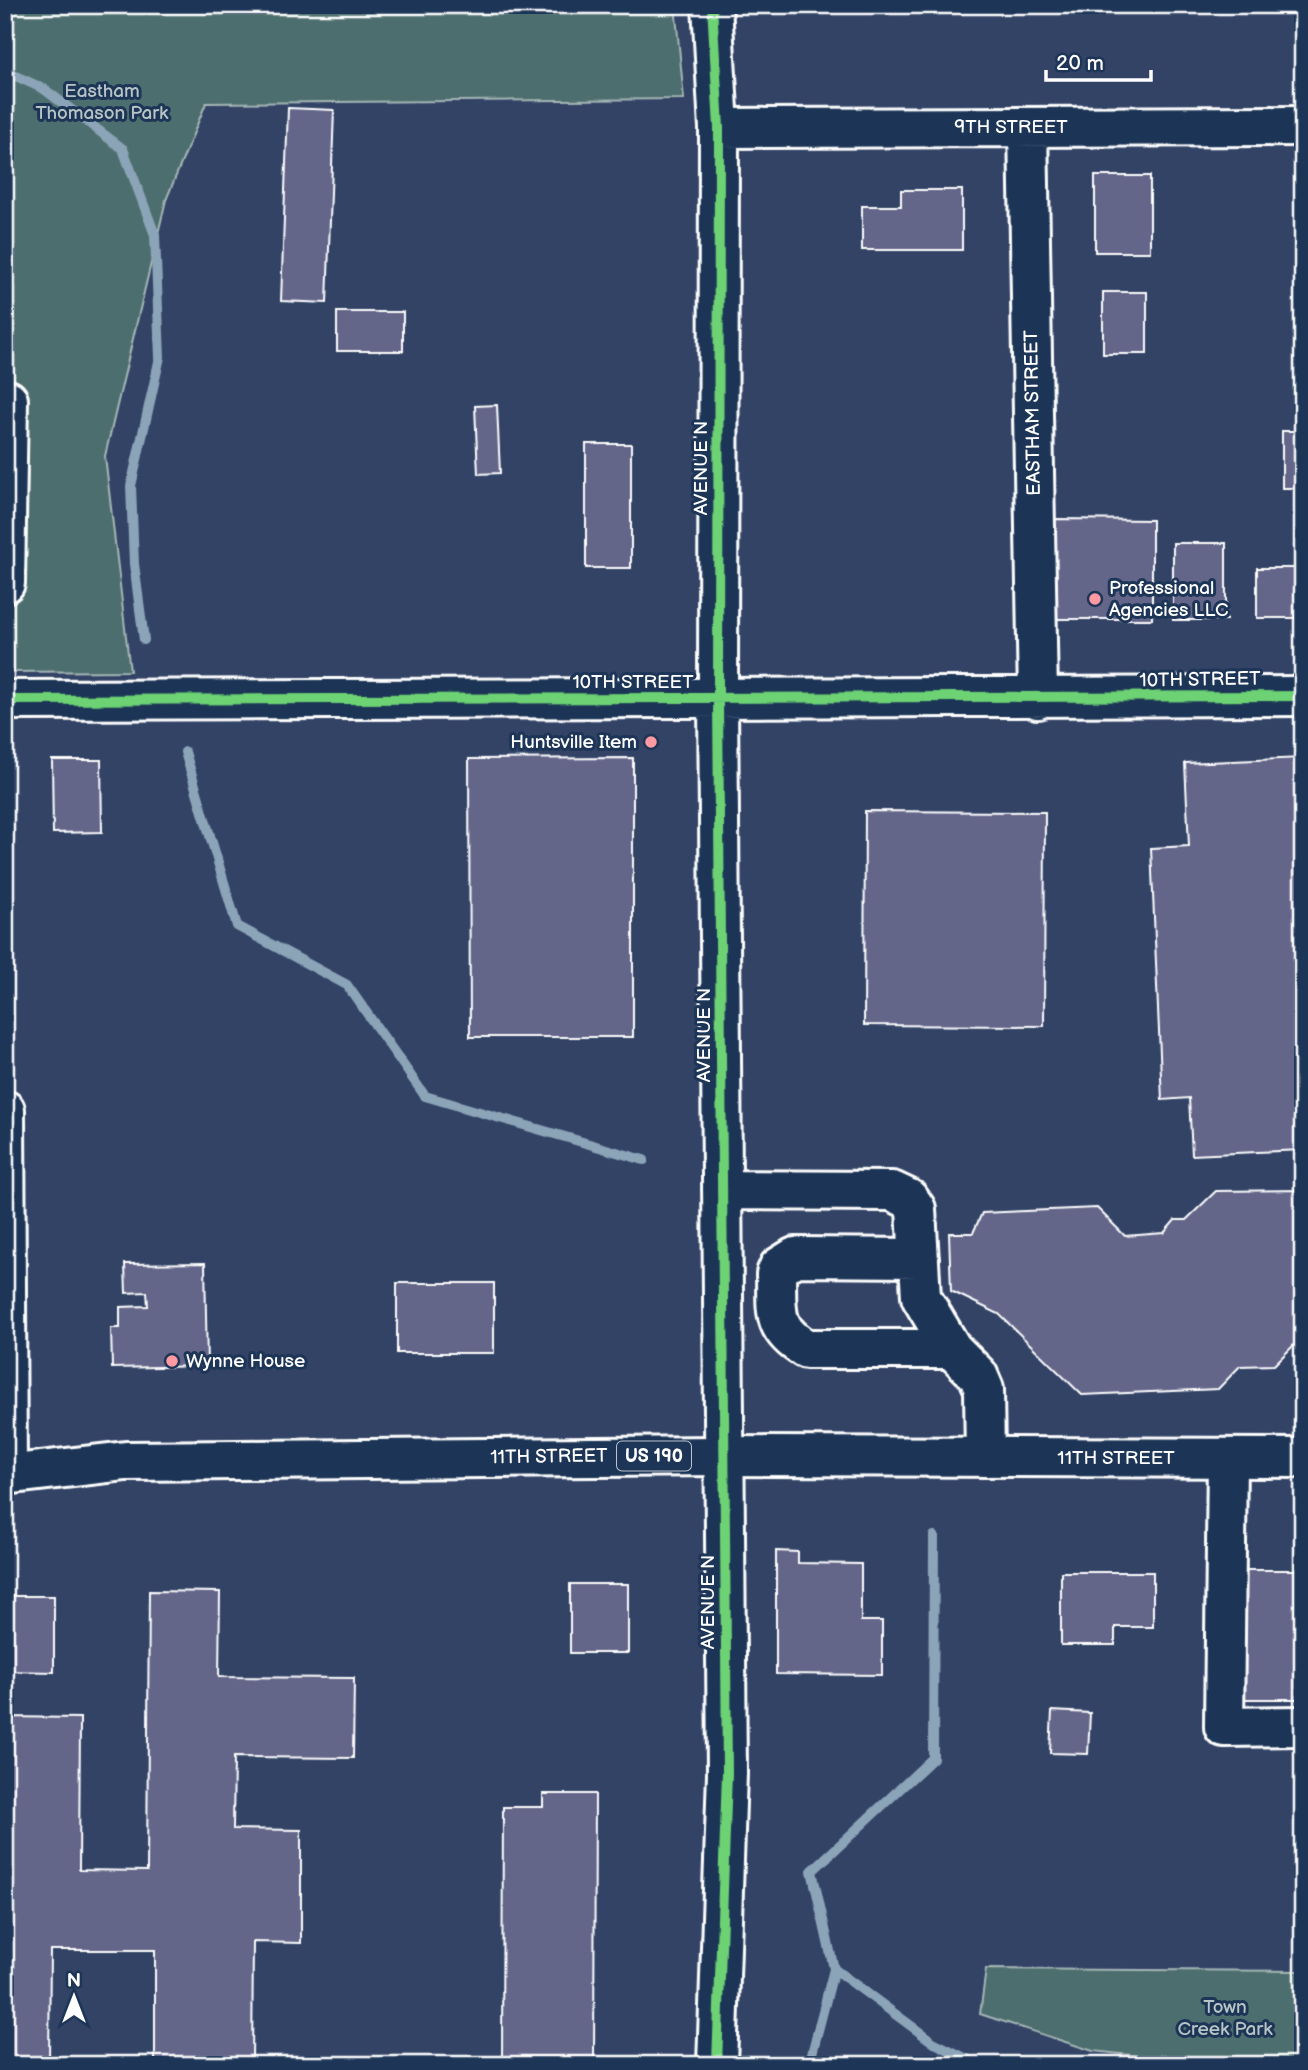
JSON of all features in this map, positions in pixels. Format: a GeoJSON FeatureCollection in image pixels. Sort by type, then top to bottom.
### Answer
{"type":"FeatureCollection","features":[{"type":"Feature","properties":{"kind":"street","name":"AVENUE N"},"geometry":{"type":"LineString","coordinates":[[712,5],[719,128],[718,700],[727,1773],[717,2065]]}},
{"type":"Feature","properties":{"kind":"street","name":"9TH STREET"},"geometry":{"type":"LineString","coordinates":[[719,128],[1303,125]]}},
{"type":"Feature","properties":{"kind":"street","name":"EASTHAM STREET"},"geometry":{"type":"LineString","coordinates":[[1028,127],[1038,699]]}},
{"type":"Feature","properties":{"kind":"street"},"geometry":{"type":"LineString","coordinates":[[5,583],[8,400]]}},
{"type":"Feature","properties":{"kind":"street","name":"10TH STREET"},"geometry":{"type":"LineString","coordinates":[[5,700],[718,700],[1303,696]]}},
{"type":"Feature","properties":{"kind":"street"},"geometry":{"type":"LineString","coordinates":[[5,1110],[6,1475]]}},
{"type":"Feature","properties":{"kind":"street"},"geometry":{"type":"LineString","coordinates":[[722,1190],[892,1191],[909,1199],[916,1209],[921,1297],[952,1349],[978,1375],[984,1389],[985,1457]]}},
{"type":"Feature","properties":{"kind":"street"},"geometry":{"type":"LineString","coordinates":[[919,1258],[795,1257],[779,1267],[776,1274],[777,1320],[787,1338],[806,1349],[952,1349]]}},
{"type":"Feature","properties":{"kind":"street","name":"11TH STREET"},"geometry":{"type":"LineString","coordinates":[[6,1475],[126,1461],[724,1456],[1303,1458]]}},
{"type":"Feature","properties":{"kind":"street"},"geometry":{"type":"LineString","coordinates":[[1227,1458],[1224,1727],[1303,1726]]}},
{"type":"Feature","properties":{"kind":"green space","name":"Eastham Thomason Park"},"geometry":{"type":"Polygon","coordinates":[[[5,5],[675,5],[684,99],[206,103],[166,200],[105,456],[130,671],[5,672],[5,5]]]}},
{"type":"Feature","properties":{"kind":"green space","name":"Town Creek Park"},"geometry":{"type":"Polygon","coordinates":[[[986,1969],[1303,1971],[1303,2065],[1223,2065],[1093,2051],[980,2014],[986,1969]]]}},
{"type":"Feature","properties":{"kind":"building"},"geometry":{"type":"Polygon","coordinates":[[[288,108],[334,110],[327,303],[281,301],[288,108]]]}},
{"type":"Feature","properties":{"kind":"building"},"geometry":{"type":"Polygon","coordinates":[[[1095,176],[1150,176],[1150,252],[1095,252],[1095,176]]]}},
{"type":"Feature","properties":{"kind":"building"},"geometry":{"type":"Polygon","coordinates":[[[901,190],[962,190],[962,250],[862,250],[862,206],[901,206],[901,190]]]}},
{"type":"Feature","properties":{"kind":"building"},"geometry":{"type":"Polygon","coordinates":[[[1103,292],[1147,292],[1147,354],[1103,354],[1103,292]]]}},
{"type":"Feature","properties":{"kind":"building"},"geometry":{"type":"Polygon","coordinates":[[[337,312],[403,312],[403,351],[337,351],[337,312]]]}},
{"type":"Feature","properties":{"kind":"building"},"geometry":{"type":"Polygon","coordinates":[[[497,405],[500,473],[478,474],[475,406],[497,405]]]}},
{"type":"Feature","properties":{"kind":"building"},"geometry":{"type":"Polygon","coordinates":[[[1282,431],[1303,431],[1303,488],[1282,488],[1282,431]]]}},
{"type":"Feature","properties":{"kind":"building"},"geometry":{"type":"Polygon","coordinates":[[[586,444],[631,444],[631,568],[586,568],[586,444]]]}},
{"type":"Feature","properties":{"kind":"building"},"geometry":{"type":"Polygon","coordinates":[[[1055,519],[1152,520],[1152,619],[1055,619],[1055,519]]]}},
{"type":"Feature","properties":{"kind":"building"},"geometry":{"type":"Polygon","coordinates":[[[1173,543],[1226,543],[1226,620],[1173,620],[1173,543]]]}},
{"type":"Feature","properties":{"kind":"building"},"geometry":{"type":"Polygon","coordinates":[[[1257,568],[1303,568],[1303,618],[1257,618],[1257,568]]]}},
{"type":"Feature","properties":{"kind":"building"},"geometry":{"type":"Polygon","coordinates":[[[633,758],[633,1037],[470,1037],[469,759],[633,758]]]}},
{"type":"Feature","properties":{"kind":"building"},"geometry":{"type":"Polygon","coordinates":[[[1303,758],[1303,1150],[1192,1155],[1189,1098],[1162,1100],[1151,848],[1189,846],[1185,763],[1303,758]]]}},
{"type":"Feature","properties":{"kind":"building"},"geometry":{"type":"Polygon","coordinates":[[[52,760],[101,760],[102,832],[53,833],[52,760]]]}},
{"type":"Feature","properties":{"kind":"building"},"geometry":{"type":"Polygon","coordinates":[[[865,811],[1045,812],[1044,1026],[864,1025],[865,811]]]}},
{"type":"Feature","properties":{"kind":"building"},"geometry":{"type":"Polygon","coordinates":[[[1303,1190],[1303,1336],[1274,1365],[1240,1366],[1218,1389],[1082,1395],[999,1314],[951,1291],[949,1233],[973,1233],[982,1213],[1097,1208],[1125,1236],[1164,1233],[1175,1220],[1186,1220],[1216,1191],[1303,1190]]]}},
{"type":"Feature","properties":{"kind":"building"},"geometry":{"type":"Polygon","coordinates":[[[205,1263],[207,1366],[112,1368],[111,1328],[120,1328],[120,1307],[148,1306],[147,1292],[126,1293],[125,1264],[205,1263]]]}},
{"type":"Feature","properties":{"kind":"building"},"geometry":{"type":"Polygon","coordinates":[[[397,1283],[494,1283],[494,1353],[397,1353],[397,1283]]]}},
{"type":"Feature","properties":{"kind":"building"},"geometry":{"type":"Polygon","coordinates":[[[776,1551],[798,1552],[798,1563],[861,1564],[861,1621],[882,1621],[882,1675],[776,1674],[776,1551]]]}},
{"type":"Feature","properties":{"kind":"building"},"geometry":{"type":"Polygon","coordinates":[[[1243,1570],[1303,1570],[1303,1699],[1243,1699],[1243,1570]]]}},
{"type":"Feature","properties":{"kind":"building"},"geometry":{"type":"Polygon","coordinates":[[[1061,1572],[1153,1572],[1153,1627],[1115,1627],[1115,1645],[1061,1645],[1061,1572]]]}},
{"type":"Feature","properties":{"kind":"building"},"geometry":{"type":"Polygon","coordinates":[[[570,1584],[628,1584],[628,1653],[570,1653],[570,1584]]]}},
{"type":"Feature","properties":{"kind":"building"},"geometry":{"type":"Polygon","coordinates":[[[149,1591],[220,1592],[219,1677],[354,1678],[353,1758],[234,1757],[233,1829],[301,1830],[301,1943],[253,1942],[252,2065],[155,2065],[155,1950],[50,1950],[49,2065],[5,2065],[5,1717],[80,1718],[79,1870],[147,1871],[149,1591]]]}},
{"type":"Feature","properties":{"kind":"building"},"geometry":{"type":"Polygon","coordinates":[[[5,1596],[54,1596],[54,1672],[5,1671],[5,1596]]]}},
{"type":"Feature","properties":{"kind":"building"},"geometry":{"type":"Polygon","coordinates":[[[1052,1711],[1090,1713],[1088,1754],[1050,1753],[1052,1711]]]}},
{"type":"Feature","properties":{"kind":"building"},"geometry":{"type":"Polygon","coordinates":[[[543,1794],[595,1794],[594,2065],[502,2065],[503,1807],[543,1807],[543,1794]]]}},
{"type":"Feature","properties":{"kind":"waterway"},"geometry":{"type":"LineString","coordinates":[[5,71],[44,89],[123,149],[155,235],[160,357],[131,486],[134,564],[144,640]]}},
{"type":"Feature","properties":{"kind":"waterway"},"geometry":{"type":"LineString","coordinates":[[185,752],[237,926],[347,985],[425,1096],[644,1160]]}},
{"type":"Feature","properties":{"kind":"waterway"},"geometry":{"type":"LineString","coordinates":[[934,1536],[933,1758],[812,1871],[834,1969],[933,2042],[979,2065]]}},
{"type":"Feature","properties":{"kind":"waterway"},"geometry":{"type":"LineString","coordinates":[[809,2065],[834,1969]]}},
{"type":"Feature","properties":{"kind":"cycle path"},"geometry":{"type":"LineString","coordinates":[[712,5],[719,128],[718,700],[727,1773],[717,2065]]}},
{"type":"Feature","properties":{"kind":"cycle path"},"geometry":{"type":"LineString","coordinates":[[5,700],[1303,696]]}},
{"type":"Feature","properties":{"kind":"place","name":"Professional Agencies LLC"},"geometry":{"type":"Point","coordinates":[1095,599]}},
{"type":"Feature","properties":{"kind":"place","name":"Huntsville Item"},"geometry":{"type":"Point","coordinates":[651,742]}},
{"type":"Feature","properties":{"kind":"place","name":"Wynne House"},"geometry":{"type":"Point","coordinates":[172,1361]}}]}
